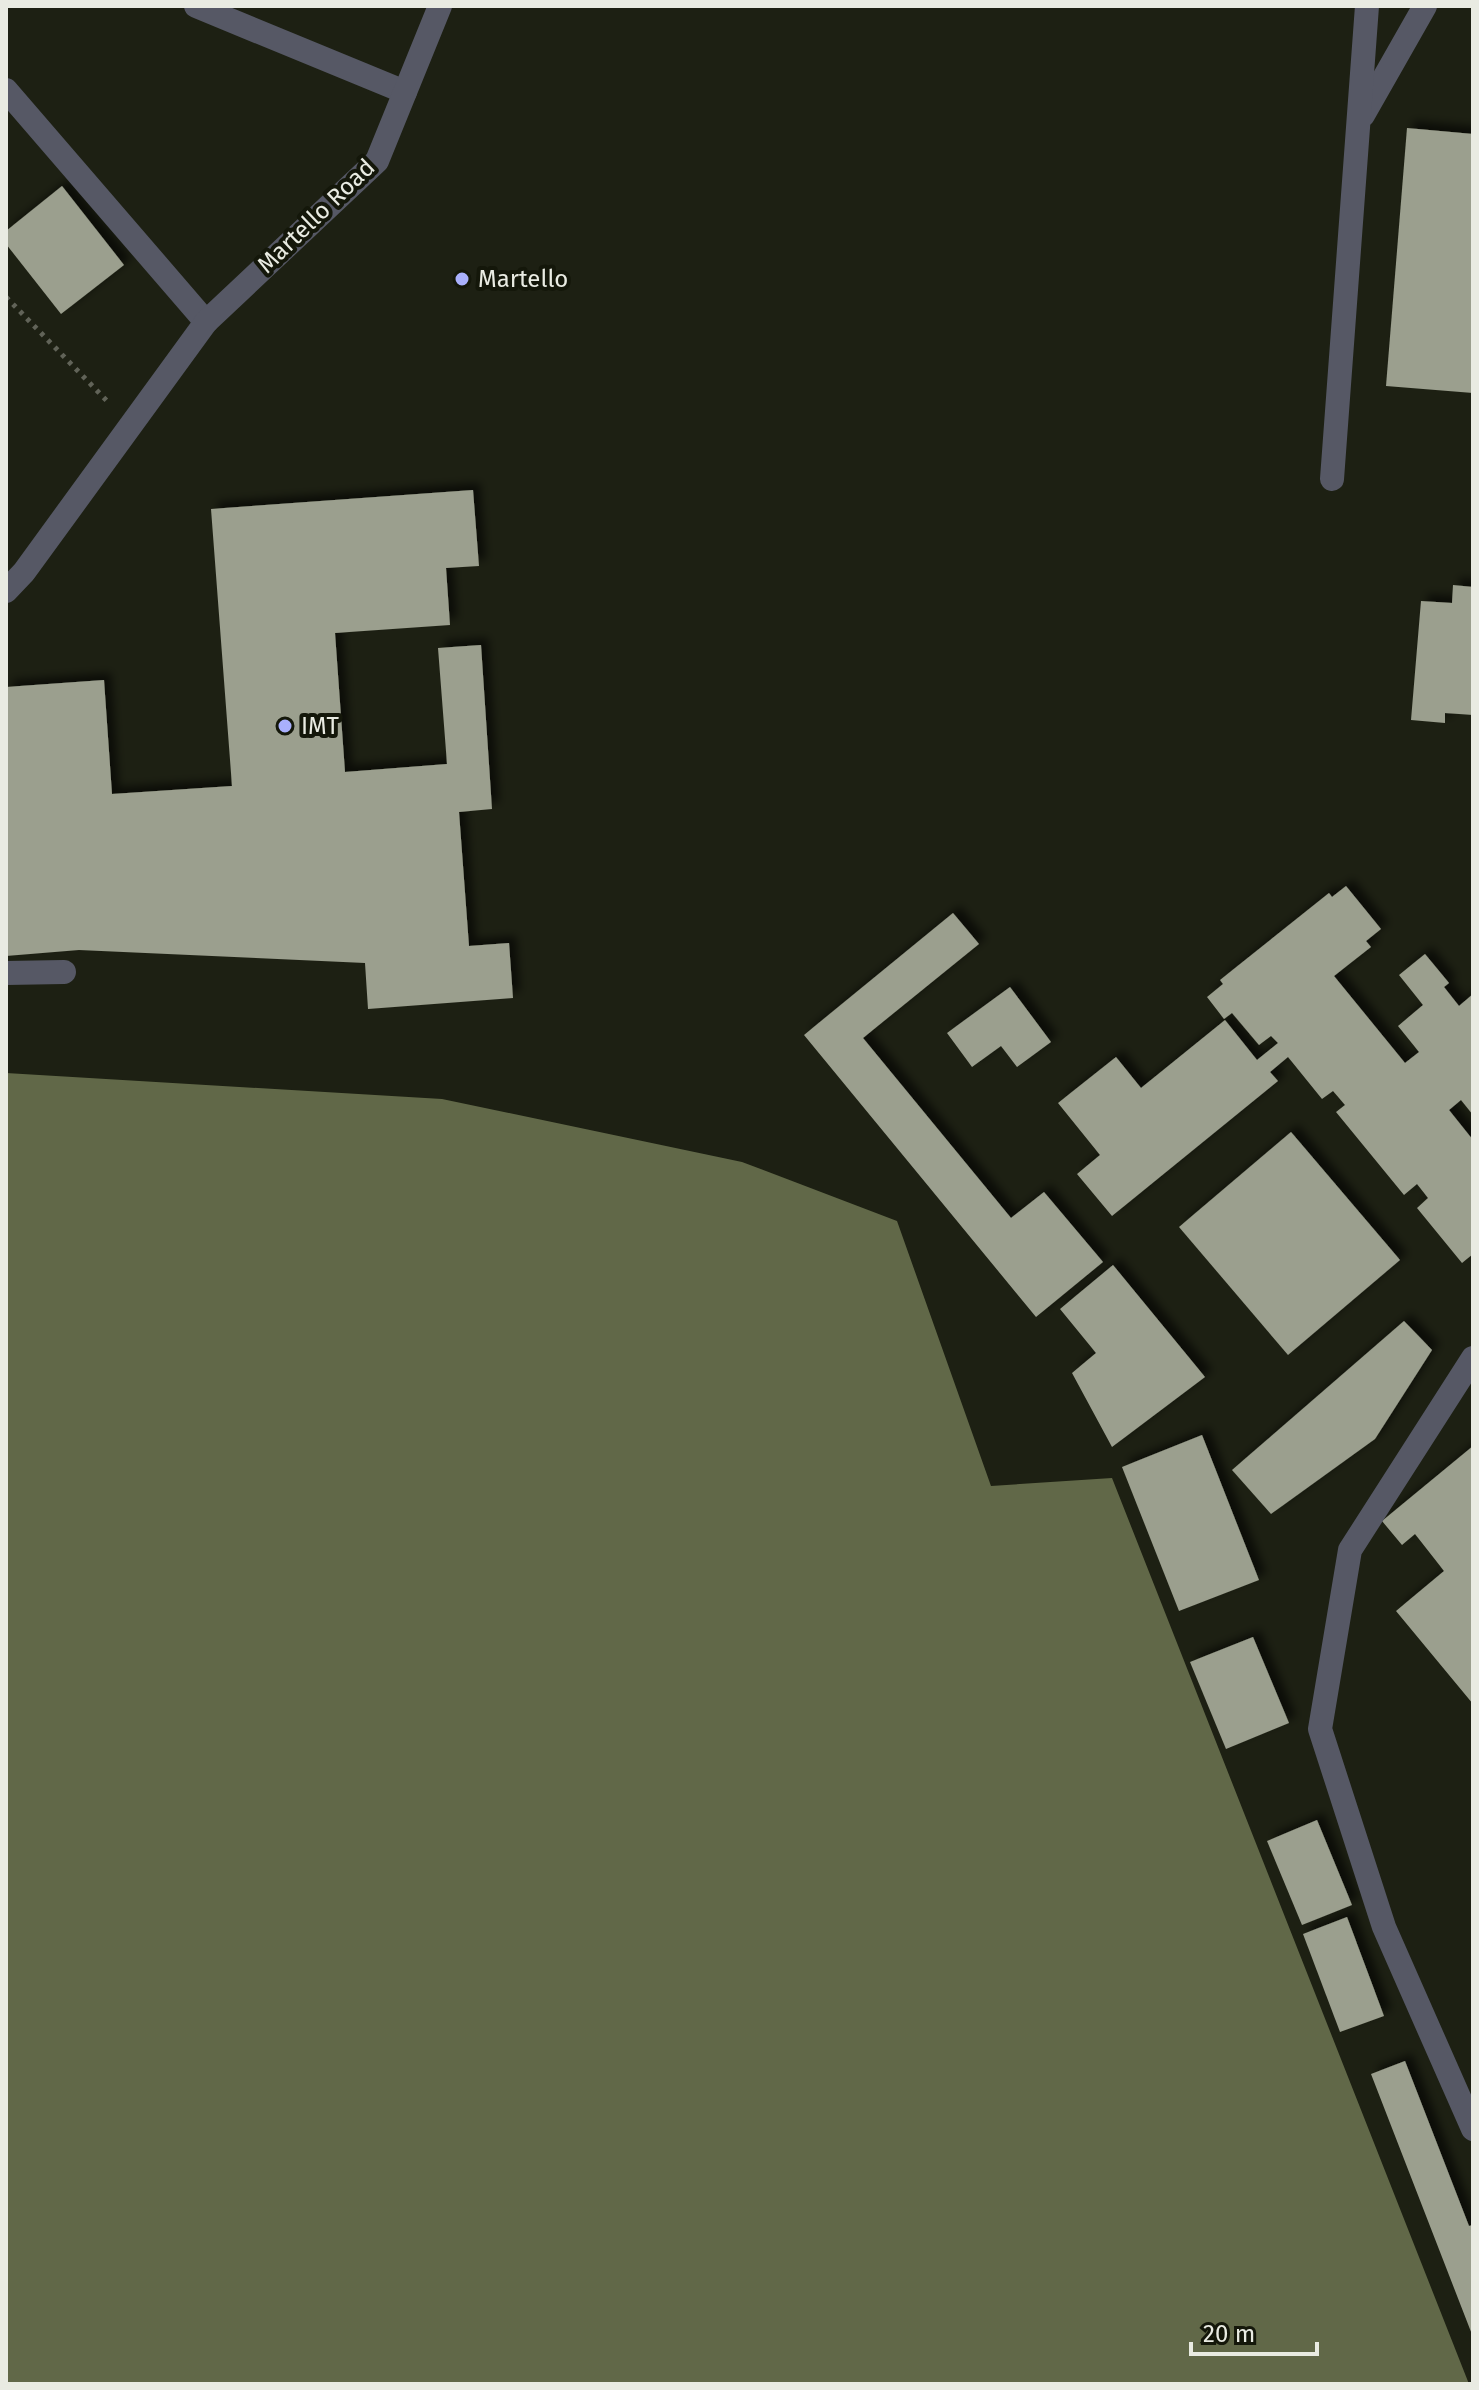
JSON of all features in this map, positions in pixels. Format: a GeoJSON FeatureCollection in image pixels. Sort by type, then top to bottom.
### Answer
{"type":"FeatureCollection","features":[{"type":"Feature","properties":{"kind":"lane"},"geometry":{"type":"LineString","coordinates":[[196,6],[405,92]]}},
{"type":"Feature","properties":{"kind":"lane","name":"Martello Road"},"geometry":{"type":"LineString","coordinates":[[6,591],[24,572],[206,322],[377,161],[440,6]]}},
{"type":"Feature","properties":{"kind":"lane"},"geometry":{"type":"LineString","coordinates":[[1332,479],[1367,6]]}},
{"type":"Feature","properties":{"kind":"lane"},"geometry":{"type":"LineString","coordinates":[[1359,121],[1425,6]]}},
{"type":"Feature","properties":{"kind":"lane"},"geometry":{"type":"LineString","coordinates":[[6,90],[206,322]]}},
{"type":"Feature","properties":{"kind":"lane"},"geometry":{"type":"LineString","coordinates":[[6,973],[64,972]]}},
{"type":"Feature","properties":{"kind":"lane"},"geometry":{"type":"LineString","coordinates":[[1473,1358],[1350,1550],[1320,1729],[1384,1927],[1473,2129]]}},
{"type":"Feature","properties":{"kind":"path"},"geometry":{"type":"LineString","coordinates":[[6,297],[131,426]]}},
{"type":"Feature","properties":{"kind":"shaded area"},"geometry":{"type":"Polygon","coordinates":[[[6,1073],[442,1099],[742,1162],[897,1221],[991,1486],[1112,1478],[1469,2384],[6,2384],[6,1073]]]}},
{"type":"Feature","properties":{"kind":"building"},"geometry":{"type":"Polygon","coordinates":[[[1407,128],[1473,134],[1473,393],[1386,386],[1407,128]]]}},
{"type":"Feature","properties":{"kind":"building"},"geometry":{"type":"Polygon","coordinates":[[[62,186],[124,265],[61,314],[6,244],[6,231],[62,186]]]}},
{"type":"Feature","properties":{"kind":"building","name":"IMT"},"geometry":{"type":"Polygon","coordinates":[[[473,490],[479,566],[446,568],[450,625],[335,633],[345,772],[447,764],[438,648],[481,645],[492,809],[459,812],[469,946],[509,943],[513,998],[368,1009],[365,963],[79,950],[6,956],[6,687],[104,680],[112,794],[232,786],[211,509],[473,490]]]}},
{"type":"Feature","properties":{"kind":"building"},"geometry":{"type":"Polygon","coordinates":[[[1453,585],[1473,587],[1473,715],[1445,713],[1445,723],[1411,720],[1421,601],[1452,603],[1453,585]]]}},
{"type":"Feature","properties":{"kind":"building"},"geometry":{"type":"Polygon","coordinates":[[[1346,886],[1381,929],[1366,941],[1371,947],[1334,976],[1405,1063],[1419,1052],[1398,1026],[1423,1005],[1399,975],[1425,954],[1449,983],[1444,987],[1459,1006],[1473,994],[1473,1115],[1461,1100],[1449,1110],[1473,1140],[1473,1254],[1462,1263],[1417,1208],[1428,1198],[1417,1184],[1404,1195],[1336,1112],[1345,1105],[1333,1091],[1322,1099],[1288,1057],[1270,1072],[1278,1081],[1112,1216],[1077,1174],[1100,1155],[1058,1103],[1116,1057],[1141,1088],[1225,1020],[1257,1060],[1278,1043],[1271,1036],[1259,1045],[1232,1013],[1224,1019],[1207,997],[1223,984],[1220,980],[1329,893],[1332,897],[1346,886]]]}},
{"type":"Feature","properties":{"kind":"building"},"geometry":{"type":"Polygon","coordinates":[[[953,913],[979,944],[863,1038],[1011,1218],[1044,1192],[1103,1262],[1036,1317],[804,1035],[953,913]]]}},
{"type":"Feature","properties":{"kind":"building"},"geometry":{"type":"Polygon","coordinates":[[[1010,987],[1051,1042],[1017,1067],[1001,1046],[972,1067],[947,1033],[1010,987]]]}},
{"type":"Feature","properties":{"kind":"building"},"geometry":{"type":"Polygon","coordinates":[[[1291,1132],[1400,1260],[1288,1355],[1179,1227],[1291,1132]]]}},
{"type":"Feature","properties":{"kind":"building"},"geometry":{"type":"Polygon","coordinates":[[[1113,1265],[1205,1377],[1112,1447],[1072,1373],[1096,1353],[1060,1309],[1113,1265]]]}},
{"type":"Feature","properties":{"kind":"building"},"geometry":{"type":"Polygon","coordinates":[[[1404,1321],[1432,1350],[1375,1439],[1271,1514],[1232,1470],[1404,1321]]]}},
{"type":"Feature","properties":{"kind":"building"},"geometry":{"type":"Polygon","coordinates":[[[1202,1435],[1259,1580],[1179,1611],[1122,1467],[1202,1435]]]}},
{"type":"Feature","properties":{"kind":"building"},"geometry":{"type":"Polygon","coordinates":[[[1473,1446],[1473,1704],[1396,1611],[1444,1571],[1415,1534],[1402,1545],[1382,1521],[1473,1446]]]}},
{"type":"Feature","properties":{"kind":"building"},"geometry":{"type":"Polygon","coordinates":[[[1253,1637],[1289,1723],[1226,1749],[1190,1662],[1253,1637]]]}},
{"type":"Feature","properties":{"kind":"building"},"geometry":{"type":"Polygon","coordinates":[[[1317,1820],[1352,1905],[1302,1925],[1267,1841],[1317,1820]]]}},
{"type":"Feature","properties":{"kind":"building"},"geometry":{"type":"Polygon","coordinates":[[[1347,1917],[1384,2016],[1340,2032],[1303,1934],[1347,1917]]]}},
{"type":"Feature","properties":{"kind":"building"},"geometry":{"type":"Polygon","coordinates":[[[1405,2061],[1469,2226],[1473,2225],[1473,2337],[1371,2074],[1405,2061]]]}},
{"type":"Feature","properties":{"kind":"place","name":"Martello"},"geometry":{"type":"Point","coordinates":[462,279]}},
{"type":"Feature","properties":{"kind":"place","name":"IMT"},"geometry":{"type":"Point","coordinates":[285,726]}}]}
